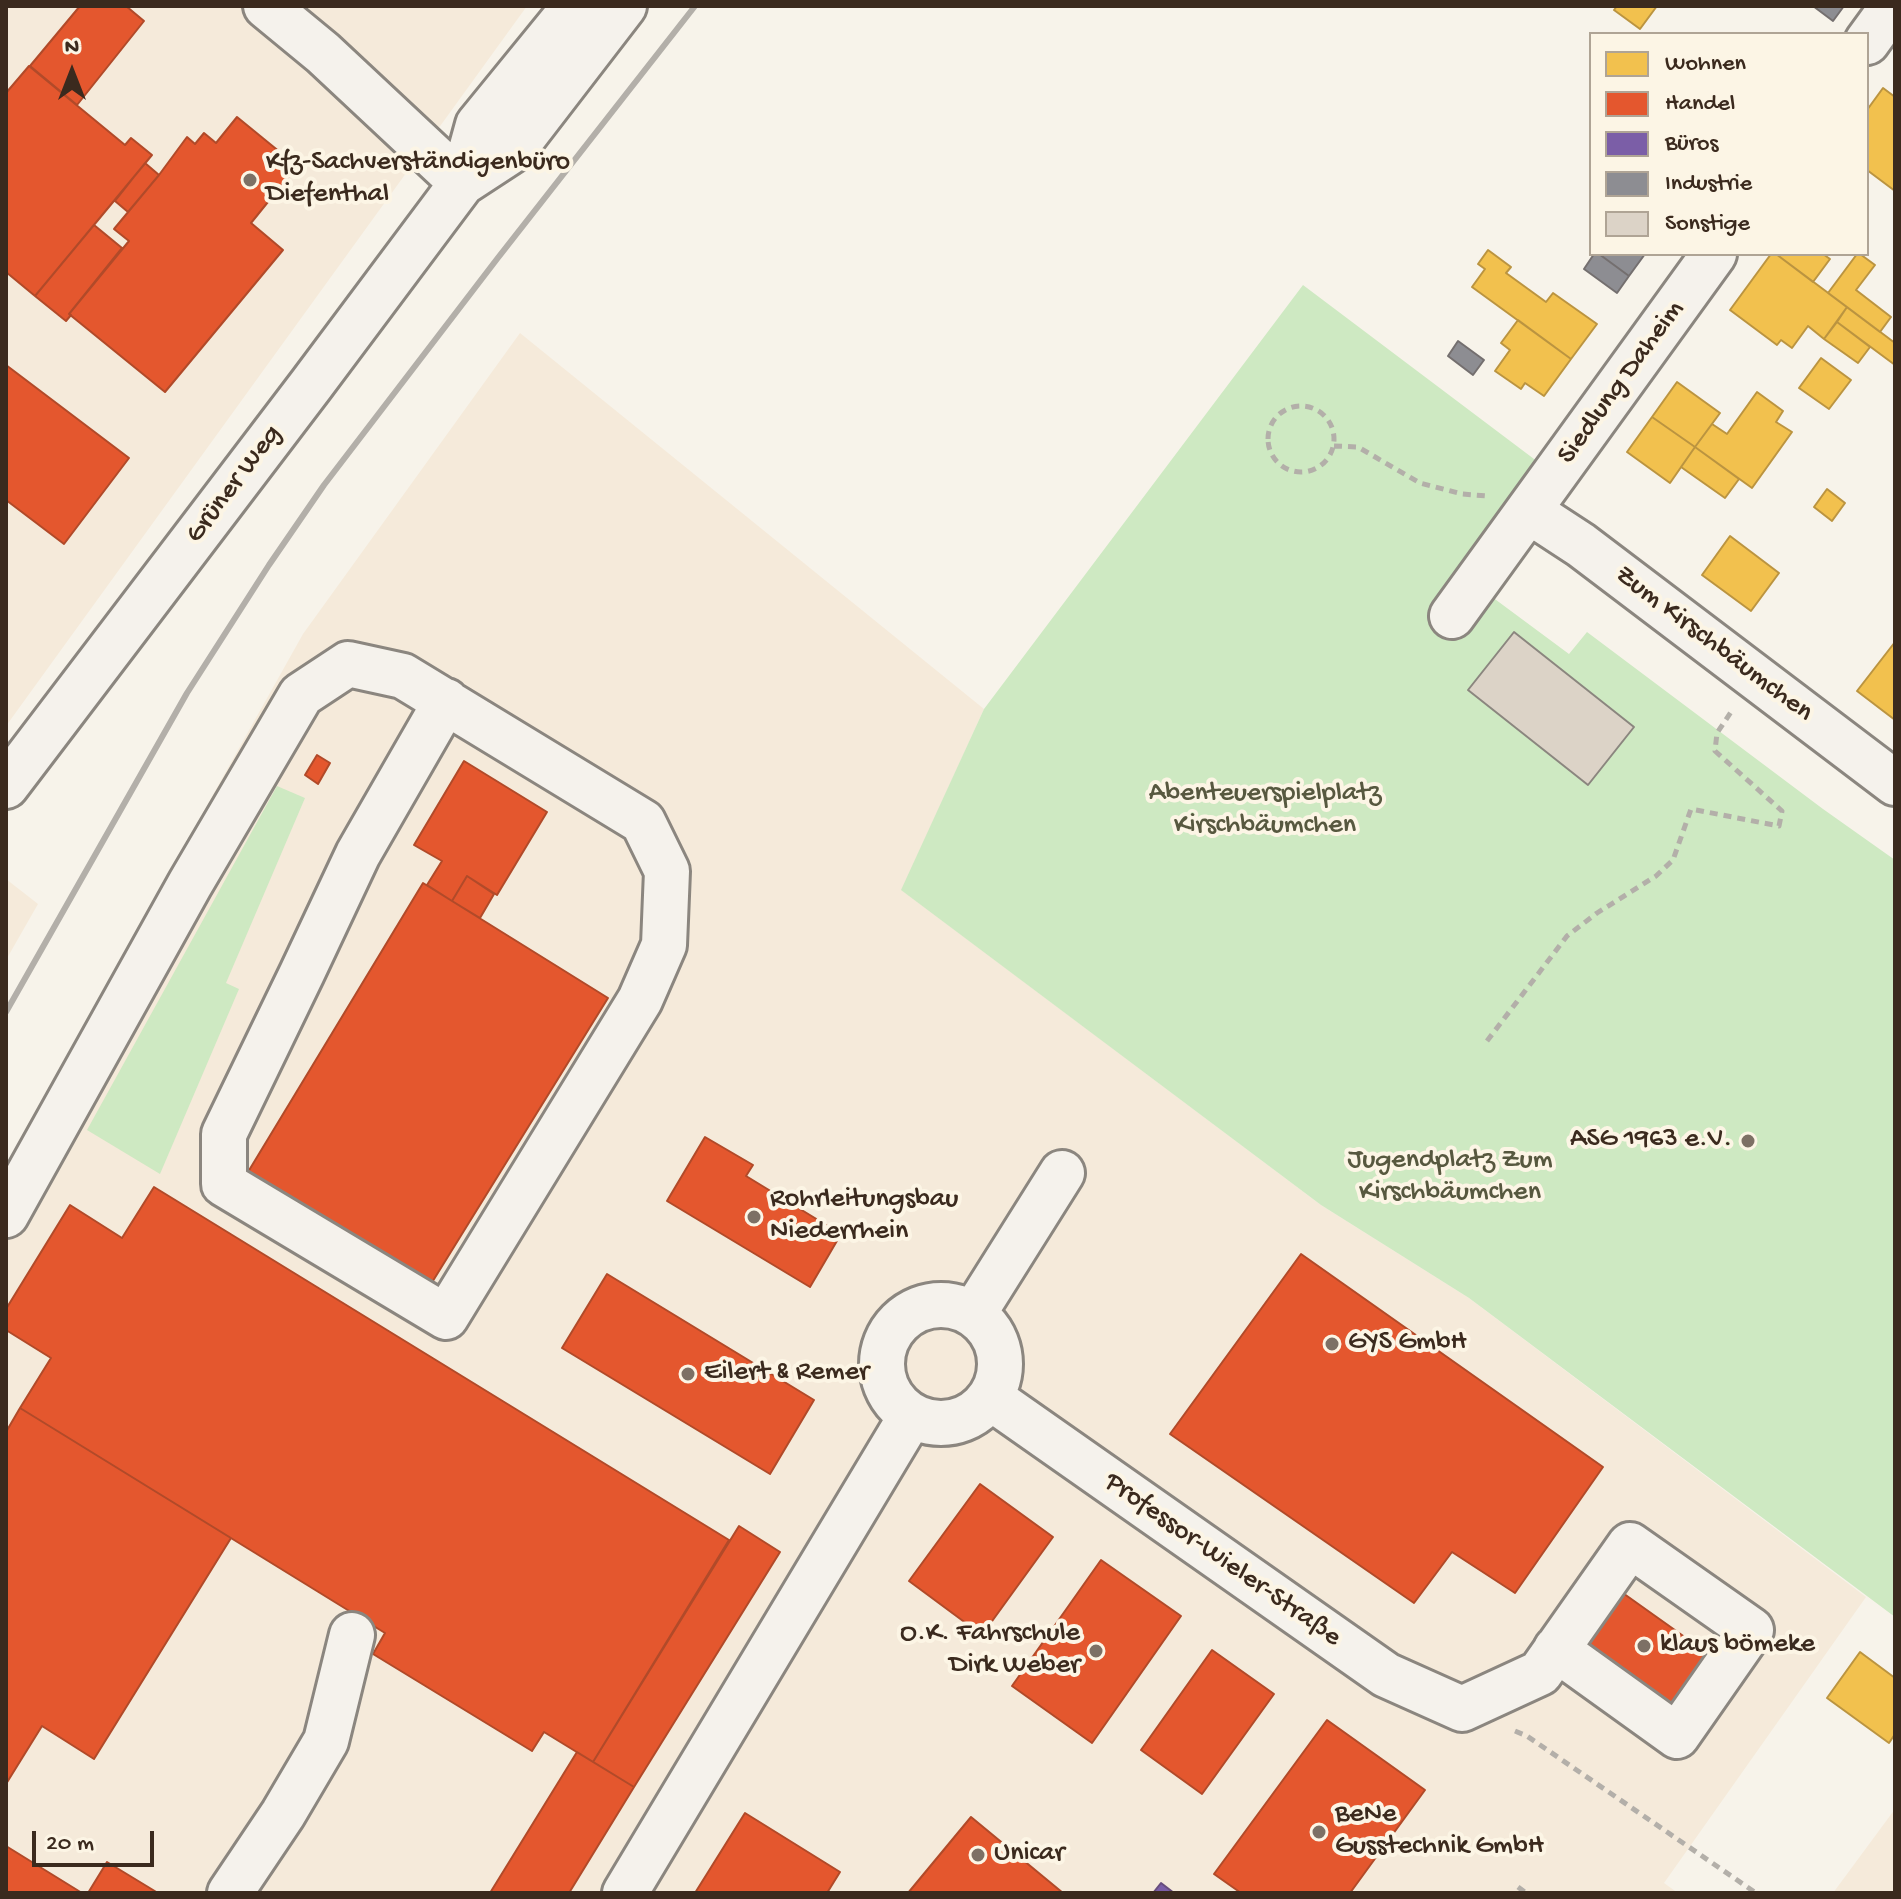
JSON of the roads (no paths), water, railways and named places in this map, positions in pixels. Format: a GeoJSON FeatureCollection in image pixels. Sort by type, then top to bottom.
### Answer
{"type":"FeatureCollection","features":[{"type":"Feature","properties":{"kind":"street"},"geometry":{"type":"LineString","coordinates":[[266,6],[323,53],[462,183]]}},
{"type":"Feature","properties":{"kind":"street","name":"Grüner Weg"},"geometry":{"type":"LineString","coordinates":[[462,183],[478,125],[575,6]]}},
{"type":"Feature","properties":{"kind":"street","name":"Grüner Weg"},"geometry":{"type":"LineString","coordinates":[[6,786],[462,183],[514,149],[624,6]]}},
{"type":"Feature","properties":{"kind":"street"},"geometry":{"type":"LineString","coordinates":[[1869,39],[1893,6]]}},
{"type":"Feature","properties":{"kind":"street","name":"Siedlung Daheim"},"geometry":{"type":"LineString","coordinates":[[1452,616],[1713,256]]}},
{"type":"Feature","properties":{"kind":"street","name":"Zum Kirschbäumchen"},"geometry":{"type":"LineString","coordinates":[[1529,511],[1581,545],[1895,783]]}},
{"type":"Feature","properties":{"kind":"street"},"geometry":{"type":"LineString","coordinates":[[6,1215],[190,884],[301,695],[348,664],[403,676],[446,701],[643,822],[667,871],[664,945],[640,1000],[446,1317],[224,1184],[224,1134],[358,854],[446,701]]}},
{"type":"Feature","properties":{"kind":"street"},"geometry":{"type":"LineString","coordinates":[[974,1313],[1062,1173]]}},
{"type":"Feature","properties":{"kind":"street"},"geometry":{"type":"LineString","coordinates":[[943,1303],[974,1313],[996,1336],[1002,1368],[991,1398],[969,1418],[940,1424],[911,1416],[888,1394],[880,1363],[889,1332],[912,1310],[943,1303]]}},
{"type":"Feature","properties":{"kind":"street","name":"Professor-Wieler-Straße"},"geometry":{"type":"LineString","coordinates":[[991,1398],[1386,1675],[1462,1709],[1540,1673],[1556,1649]]}},
{"type":"Feature","properties":{"kind":"street"},"geometry":{"type":"LineString","coordinates":[[625,1893],[911,1416]]}},
{"type":"Feature","properties":{"kind":"street"},"geometry":{"type":"LineString","coordinates":[[230,1893],[283,1814],[326,1741],[352,1635]]}},
{"type":"Feature","properties":{"kind":"railway"},"geometry":{"type":"LineString","coordinates":[[6,1012],[187,693],[269,565],[324,485],[695,6]]}},
{"type":"Feature","properties":{"kind":"place","name":"Kfz-Sachverständigenbüro Diefenthal"},"geometry":{"type":"Point","coordinates":[250,180]}},
{"type":"Feature","properties":{"kind":"place","name":"ASG 1963 e.V."},"geometry":{"type":"Point","coordinates":[1748,1141]}},
{"type":"Feature","properties":{"kind":"place","name":"Rohrleitungsbau Niederrhein"},"geometry":{"type":"Point","coordinates":[754,1217]}},
{"type":"Feature","properties":{"kind":"place","name":"GYS GmbH"},"geometry":{"type":"Point","coordinates":[1332,1344]}},
{"type":"Feature","properties":{"kind":"place","name":"Eilert & Remer"},"geometry":{"type":"Point","coordinates":[688,1374]}},
{"type":"Feature","properties":{"kind":"place","name":"klaus bömeke"},"geometry":{"type":"Point","coordinates":[1644,1646]}},
{"type":"Feature","properties":{"kind":"place","name":"O.K. Fahrschule Dirk Weber"},"geometry":{"type":"Point","coordinates":[1096,1651]}},
{"type":"Feature","properties":{"kind":"place","name":"BeNe Gusstechnik GmbH"},"geometry":{"type":"Point","coordinates":[1319,1832]}},
{"type":"Feature","properties":{"kind":"place","name":"Unicar"},"geometry":{"type":"Point","coordinates":[978,1855]}},
{"type":"Feature","properties":{"kind":"park label","name":"Abenteuerspielplatz Kirschbäumchen"},"geometry":{"type":"Point","coordinates":[1265,811]}},
{"type":"Feature","properties":{"kind":"park label","name":"Jugendplatz Zum Kirschbäumchen"},"geometry":{"type":"Point","coordinates":[1450,1178]}}]}
